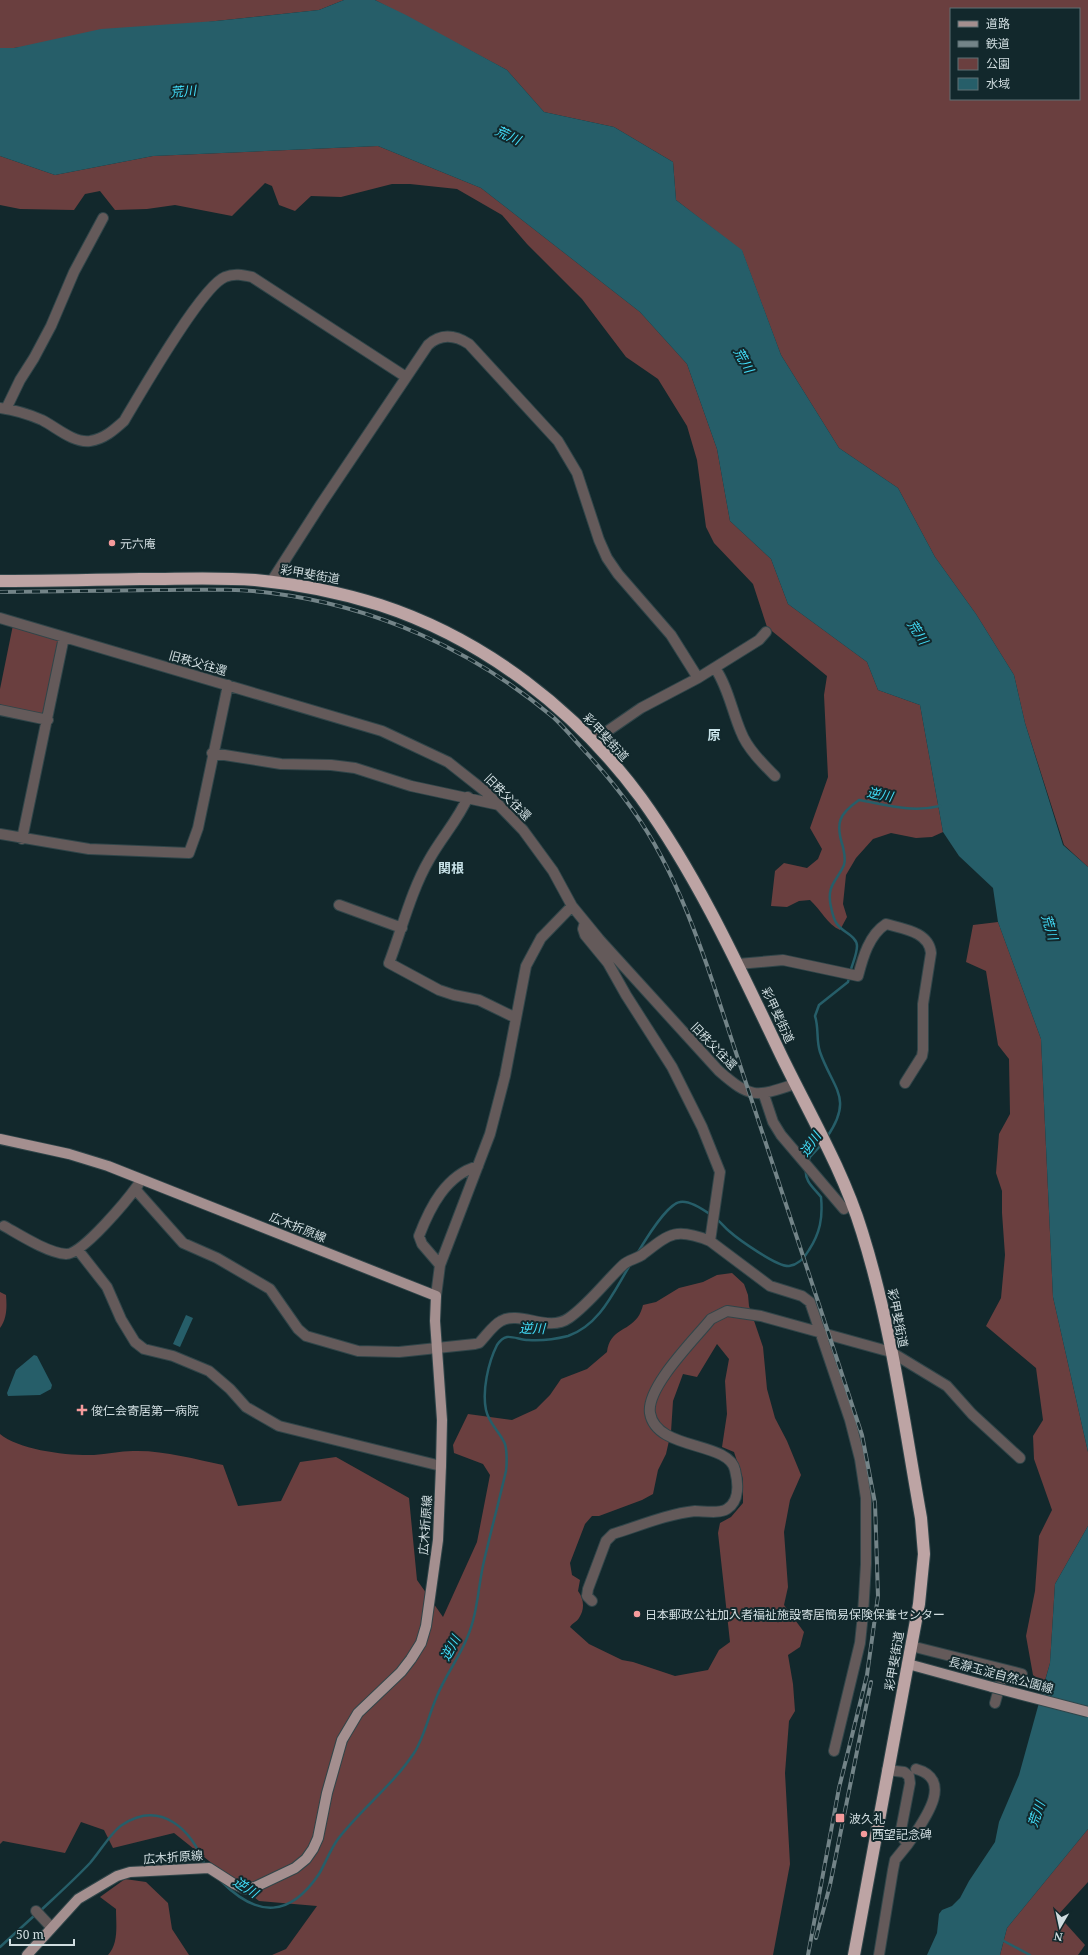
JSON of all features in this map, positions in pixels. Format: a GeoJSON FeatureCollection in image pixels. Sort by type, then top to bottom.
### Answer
{"type":"FeatureCollection","features":[{"type":"Feature","properties":{"kind":"highway","name":"彩甲斐街道"},"geometry":{"type":"LineString","coordinates":[[0,581],[252,579],[315,588],[367,601],[414,617],[476,648],[528,683],[564,712],[593,741],[664,823],[738,964],[795,1084],[844,1182],[862,1230],[879,1291],[924,1539],[923,1572],[908,1664],[887,1770],[854,1955]]}},
{"type":"Feature","properties":{"kind":"main road","name":"広木折原線"},"geometry":{"type":"LineString","coordinates":[[0,1139],[69,1154],[108,1166],[436,1296],[437,1348],[442,1420],[438,1540],[430,1602],[421,1642],[401,1672],[358,1714],[342,1740],[327,1793],[318,1838],[306,1859],[295,1868],[255,1887],[245,1889],[234,1884],[210,1868],[193,1867],[164,1872],[130,1872],[117,1876],[78,1899],[27,1955]]}},
{"type":"Feature","properties":{"kind":"main road","name":"長瀞玉淀自然公園線"},"geometry":{"type":"LineString","coordinates":[[908,1664],[1088,1712]]}},
{"type":"Feature","properties":{"kind":"street"},"geometry":{"type":"LineString","coordinates":[[103,218],[74,272],[51,326],[34,358],[3,408],[16,410],[42,420],[76,439],[88,442],[109,434],[124,421],[195,309],[214,284],[225,277],[236,274],[252,277],[406,377]]}},
{"type":"Feature","properties":{"kind":"street"},"geometry":{"type":"LineString","coordinates":[[271,582],[406,377],[433,341],[445,336],[453,336],[469,344],[558,440],[577,473],[602,550],[618,574],[671,636],[698,678]]}},
{"type":"Feature","properties":{"kind":"street","name":"旧秩父往還"},"geometry":{"type":"LineString","coordinates":[[0,618],[382,731],[448,762],[481,788],[523,830],[553,871],[572,906],[584,922],[719,1071],[738,1088],[764,1095]]}},
{"type":"Feature","properties":{"kind":"street"},"geometry":{"type":"LineString","coordinates":[[593,741],[641,708],[715,668],[759,640],[766,632]]}},
{"type":"Feature","properties":{"kind":"street"},"geometry":{"type":"LineString","coordinates":[[22,839],[48,720],[64,637]]}},
{"type":"Feature","properties":{"kind":"street"},"geometry":{"type":"LineString","coordinates":[[715,668],[724,683],[741,733],[746,743],[775,776]]}},
{"type":"Feature","properties":{"kind":"street"},"geometry":{"type":"LineString","coordinates":[[0,834],[22,839],[89,849],[189,853],[193,846],[198,828],[212,753],[228,685]]}},
{"type":"Feature","properties":{"kind":"street"},"geometry":{"type":"LineString","coordinates":[[0,710],[48,720]]}},
{"type":"Feature","properties":{"kind":"street"},"geometry":{"type":"LineString","coordinates":[[212,753],[281,764],[331,765],[354,768],[411,786],[468,797],[499,805]]}},
{"type":"Feature","properties":{"kind":"street"},"geometry":{"type":"LineString","coordinates":[[468,797],[461,812],[429,859],[389,963],[439,990],[454,995],[479,1000],[516,1018]]}},
{"type":"Feature","properties":{"kind":"street"},"geometry":{"type":"LineString","coordinates":[[339,905],[402,928]]}},
{"type":"Feature","properties":{"kind":"street"},"geometry":{"type":"LineString","coordinates":[[436,1296],[440,1265],[490,1134],[505,1076],[522,980],[531,954],[541,938],[572,906]]}},
{"type":"Feature","properties":{"kind":"street"},"geometry":{"type":"LineString","coordinates":[[584,922],[583,929],[585,935],[608,963],[672,1067],[702,1127],[713,1153],[721,1176],[713,1210],[710,1241]]}},
{"type":"Feature","properties":{"kind":"street"},"geometry":{"type":"LineString","coordinates":[[738,964],[783,960],[858,976],[866,949],[882,927],[886,924],[905,929],[927,940],[931,953],[923,1004],[923,1050],[922,1056],[904,1084]]}},
{"type":"Feature","properties":{"kind":"street"},"geometry":{"type":"LineString","coordinates":[[795,1084],[764,1095],[773,1122],[780,1135],[844,1209]]}},
{"type":"Feature","properties":{"kind":"street"},"geometry":{"type":"LineString","coordinates":[[440,1265],[422,1244],[419,1236],[430,1209],[443,1190],[470,1168],[478,1166]]}},
{"type":"Feature","properties":{"kind":"street"},"geometry":{"type":"LineString","coordinates":[[4,1226],[53,1251],[68,1254],[78,1250],[100,1230],[135,1189],[141,1179]]}},
{"type":"Feature","properties":{"kind":"street"},"geometry":{"type":"LineString","coordinates":[[135,1189],[182,1242],[218,1258],[270,1289],[298,1330],[306,1336],[358,1351],[399,1352],[475,1344],[501,1321],[523,1320],[548,1324],[560,1322],[568,1319],[590,1300],[625,1264],[641,1256],[653,1245],[668,1236],[684,1233],[710,1241],[770,1286],[807,1299],[810,1302],[821,1333],[854,1436],[864,1478],[867,1518],[865,1594],[860,1643],[834,1751]]}},
{"type":"Feature","properties":{"kind":"street"},"geometry":{"type":"LineString","coordinates":[[78,1250],[107,1287],[121,1319],[135,1342],[144,1349],[173,1356],[209,1371],[230,1389],[246,1407],[279,1426],[441,1466]]}},
{"type":"Feature","properties":{"kind":"street"},"geometry":{"type":"LineString","coordinates":[[592,1601],[587,1596],[588,1589],[606,1541],[613,1534],[679,1514],[695,1511],[719,1511],[727,1509],[733,1504],[737,1493],[738,1479],[734,1464],[726,1456],[660,1431],[652,1422],[650,1412],[650,1402],[659,1382],[711,1319],[727,1311],[761,1316],[891,1352],[947,1386],[972,1414],[1020,1458]]}},
{"type":"Feature","properties":{"kind":"street"},"geometry":{"type":"LineString","coordinates":[[911,1646],[1022,1674]]}},
{"type":"Feature","properties":{"kind":"street"},"geometry":{"type":"LineString","coordinates":[[995,1703],[1004,1670]]}},
{"type":"Feature","properties":{"kind":"street"},"geometry":{"type":"LineString","coordinates":[[880,1955],[895,1860],[908,1844],[923,1821],[936,1789],[932,1777],[916,1768]]}},
{"type":"Feature","properties":{"kind":"street"},"geometry":{"type":"LineString","coordinates":[[887,1770],[904,1772],[909,1776],[910,1782],[900,1835],[908,1844]]}},
{"type":"Feature","properties":{"kind":"street"},"geometry":{"type":"LineString","coordinates":[[36,1911],[51,1928]]}},
{"type":"Feature","properties":{"kind":"green space"},"geometry":{"type":"Polygon","coordinates":[[[0,0],[344,0],[319,10],[216,21],[14,48],[0,48],[0,0]]]}},
{"type":"Feature","properties":{"kind":"green space"},"geometry":{"type":"Polygon","coordinates":[[[375,0],[1088,0],[1088,867],[1064,845],[1025,723],[1014,675],[976,614],[935,557],[898,488],[839,448],[781,355],[742,251],[676,200],[673,162],[614,127],[544,112],[507,70],[375,0]]]}},
{"type":"Feature","properties":{"kind":"green space"},"geometry":{"type":"Polygon","coordinates":[[[378,146],[481,188],[640,312],[687,364],[717,449],[730,521],[771,559],[788,604],[867,662],[878,690],[920,705],[943,832],[932,837],[916,838],[891,833],[873,839],[856,858],[846,875],[843,904],[847,917],[840,930],[828,921],[810,900],[799,901],[787,907],[771,906],[775,871],[784,863],[807,868],[818,859],[822,849],[810,828],[828,777],[824,695],[827,676],[767,627],[753,584],[714,543],[706,527],[697,460],[687,426],[658,379],[626,357],[582,299],[527,244],[502,215],[457,189],[410,184],[392,184],[341,197],[311,196],[295,211],[279,205],[272,186],[265,183],[232,216],[175,205],[147,209],[115,210],[100,191],[85,194],[74,210],[20,209],[0,205],[0,156],[55,175],[153,156],[378,146]]]}},
{"type":"Feature","properties":{"kind":"green space"},"geometry":{"type":"Polygon","coordinates":[[[13,625],[61,640],[45,716],[0,707],[0,689],[13,625]]]}},
{"type":"Feature","properties":{"kind":"green space"},"geometry":{"type":"Polygon","coordinates":[[[998,922],[1041,1039],[1053,1297],[1088,1452],[1088,1526],[1055,1584],[1050,1663],[1044,1684],[1033,1675],[1026,1636],[1035,1591],[1039,1536],[1052,1510],[1034,1459],[1033,1436],[1043,1420],[1036,1368],[986,1326],[1001,1298],[1005,1255],[1002,1191],[996,1173],[999,1134],[1010,1114],[1009,1059],[998,1045],[986,971],[966,962],[973,925],[998,922]]]}},
{"type":"Feature","properties":{"kind":"green space"},"geometry":{"type":"Polygon","coordinates":[[[732,1273],[744,1284],[748,1295],[749,1306],[763,1347],[767,1389],[775,1418],[787,1441],[801,1475],[790,1500],[784,1532],[788,1587],[784,1605],[804,1632],[800,1647],[788,1655],[793,1684],[795,1711],[789,1721],[785,1773],[790,1864],[773,1955],[272,1955],[286,1949],[317,1906],[259,1901],[174,1833],[113,1848],[104,1830],[81,1822],[65,1853],[3,1841],[0,1844],[0,1434],[8,1440],[31,1448],[58,1453],[94,1455],[123,1451],[144,1451],[178,1455],[223,1465],[238,1506],[281,1501],[300,1462],[336,1457],[409,1498],[417,1580],[443,1617],[477,1542],[490,1475],[483,1464],[454,1453],[453,1445],[468,1414],[512,1420],[536,1409],[550,1395],[561,1379],[587,1369],[607,1352],[615,1335],[634,1322],[639,1316],[643,1305],[656,1302],[679,1288],[703,1282],[717,1275],[732,1273]],[[717,1344],[697,1377],[683,1374],[673,1401],[671,1432],[666,1454],[658,1470],[653,1494],[642,1500],[599,1516],[592,1516],[585,1524],[570,1563],[572,1575],[580,1580],[578,1591],[582,1597],[583,1604],[579,1618],[570,1627],[589,1644],[622,1660],[633,1662],[675,1676],[708,1670],[719,1650],[730,1642],[718,1533],[720,1523],[731,1517],[743,1503],[743,1479],[734,1452],[722,1447],[727,1414],[725,1381],[729,1359],[717,1344]]]}},
{"type":"Feature","properties":{"kind":"green space"},"geometry":{"type":"Polygon","coordinates":[[[0,1292],[6,1295],[6,1313],[0,1328],[0,1292]]]}},
{"type":"Feature","properties":{"kind":"green space"},"geometry":{"type":"Polygon","coordinates":[[[1088,1829],[1088,1882],[1058,1915],[1085,1945],[1078,1955],[1000,1955],[1007,1928],[1088,1829]]]}},
{"type":"Feature","properties":{"kind":"green space"},"geometry":{"type":"Polygon","coordinates":[[[125,1879],[146,1882],[168,1903],[172,1929],[189,1955],[108,1955],[114,1945],[116,1909],[100,1897],[125,1879]]]}},
{"type":"Feature","properties":{"kind":"water","name":"荒川"},"geometry":{"type":"Polygon","coordinates":[[[344,0],[375,0],[406,15],[507,70],[544,112],[614,127],[673,162],[676,200],[742,250],[781,355],[839,448],[898,488],[935,557],[976,614],[1014,675],[1025,723],[1063,845],[1088,867],[1088,1452],[1053,1297],[1041,1039],[998,922],[993,888],[959,856],[943,832],[920,705],[878,690],[867,662],[788,604],[771,559],[730,521],[717,449],[687,364],[640,312],[481,188],[378,146],[153,156],[55,175],[0,156],[0,48],[14,48],[101,29],[216,21],[319,10],[344,0]]]}},
{"type":"Feature","properties":{"kind":"water"},"geometry":{"type":"Polygon","coordinates":[[[186,1315],[193,1318],[180,1347],[173,1344],[186,1315]]]}},
{"type":"Feature","properties":{"kind":"water"},"geometry":{"type":"Polygon","coordinates":[[[34,1355],[37,1356],[52,1385],[51,1389],[40,1395],[8,1396],[7,1393],[16,1370],[34,1355]]]}},
{"type":"Feature","properties":{"kind":"water","name":"荒川"},"geometry":{"type":"Polygon","coordinates":[[[1088,1526],[1088,1829],[1007,1928],[1000,1955],[927,1955],[937,1933],[939,1914],[942,1910],[952,1906],[960,1898],[969,1881],[995,1842],[999,1822],[1019,1775],[1050,1663],[1055,1584],[1088,1526]]]}},
{"type":"Feature","properties":{"kind":"waterway","name":"逆川"},"geometry":{"type":"LineString","coordinates":[[850,973],[857,946],[855,939],[839,927],[836,922],[830,900],[831,888],[845,862],[839,832],[840,820],[847,810],[859,800],[889,806],[919,809],[940,806]]}},
{"type":"Feature","properties":{"kind":"waterway","name":"逆川"},"geometry":{"type":"LineString","coordinates":[[827,1137],[835,1124],[840,1103],[835,1085],[820,1052],[815,1016],[819,1005],[848,982],[849,978]]}},
{"type":"Feature","properties":{"kind":"waterway","name":"逆川"},"geometry":{"type":"LineString","coordinates":[[808,1162],[810,1157],[822,1144]]}},
{"type":"Feature","properties":{"kind":"waterway","name":"逆川"},"geometry":{"type":"LineString","coordinates":[[715,1218],[734,1235],[767,1257],[783,1265],[789,1266],[795,1264],[803,1258],[813,1244],[820,1225],[822,1212],[821,1197],[808,1181],[806,1169]]}},
{"type":"Feature","properties":{"kind":"waterway","name":"逆川"},"geometry":{"type":"LineString","coordinates":[[637,1254],[656,1224],[675,1204],[680,1202],[688,1202],[711,1215]]}},
{"type":"Feature","properties":{"kind":"waterway","name":"逆川"},"geometry":{"type":"LineString","coordinates":[[222,1882],[235,1894],[248,1902],[261,1907],[273,1908],[285,1905],[297,1898],[308,1888],[319,1874],[338,1839],[406,1765],[418,1747],[440,1689],[460,1653],[471,1629],[476,1609],[482,1570],[506,1471],[507,1458],[505,1444],[487,1415],[485,1402],[485,1386],[489,1368],[497,1345],[500,1341],[507,1337],[526,1340],[543,1340],[568,1336],[579,1331],[589,1324],[605,1306],[630,1265]]}},
{"type":"Feature","properties":{"kind":"waterway","name":"逆川"},"geometry":{"type":"LineString","coordinates":[[39,1912],[90,1863],[118,1828],[136,1818],[150,1815],[162,1817],[173,1822],[183,1830],[192,1841],[205,1866]]}},
{"type":"Feature","properties":{"kind":"waterway","name":"逆川"},"geometry":{"type":"LineString","coordinates":[[0,1947],[35,1915]]}},
{"type":"Feature","properties":{"kind":"waterway"},"geometry":{"type":"LineString","coordinates":[[1002,1940],[1030,1955]]}},
{"type":"Feature","properties":{"kind":"railway"},"geometry":{"type":"LineString","coordinates":[[0,592],[201,590],[257,591],[310,599],[348,608],[385,620],[421,635],[490,671],[553,717],[614,785],[635,813],[653,841],[683,903],[714,986],[862,1435],[875,1503],[878,1596],[867,1675],[839,1788],[808,1955]]}},
{"type":"Feature","properties":{"kind":"railway"},"geometry":{"type":"LineString","coordinates":[[816,1938],[830,1885],[871,1682]]}},
{"type":"Feature","properties":{"kind":"place","name":"元六庵"},"geometry":{"type":"Point","coordinates":[112,543]}},
{"type":"Feature","properties":{"kind":"place","name":"俊仁会寄居第一病院"},"geometry":{"type":"Point","coordinates":[82,1410]}},
{"type":"Feature","properties":{"kind":"place","name":"日本郵政公社加入者福祉施設寄居簡易保険保養センター"},"geometry":{"type":"Point","coordinates":[637,1614]}},
{"type":"Feature","properties":{"kind":"place","name":"波久礼"},"geometry":{"type":"Point","coordinates":[840,1818]}},
{"type":"Feature","properties":{"kind":"place","name":"西望記念碑"},"geometry":{"type":"Point","coordinates":[864,1834]}},
{"type":"Feature","properties":{"kind":"district","name":"原"},"geometry":{"type":"Point","coordinates":[714,735]}},
{"type":"Feature","properties":{"kind":"district","name":"関根"},"geometry":{"type":"Point","coordinates":[451,868]}}]}
